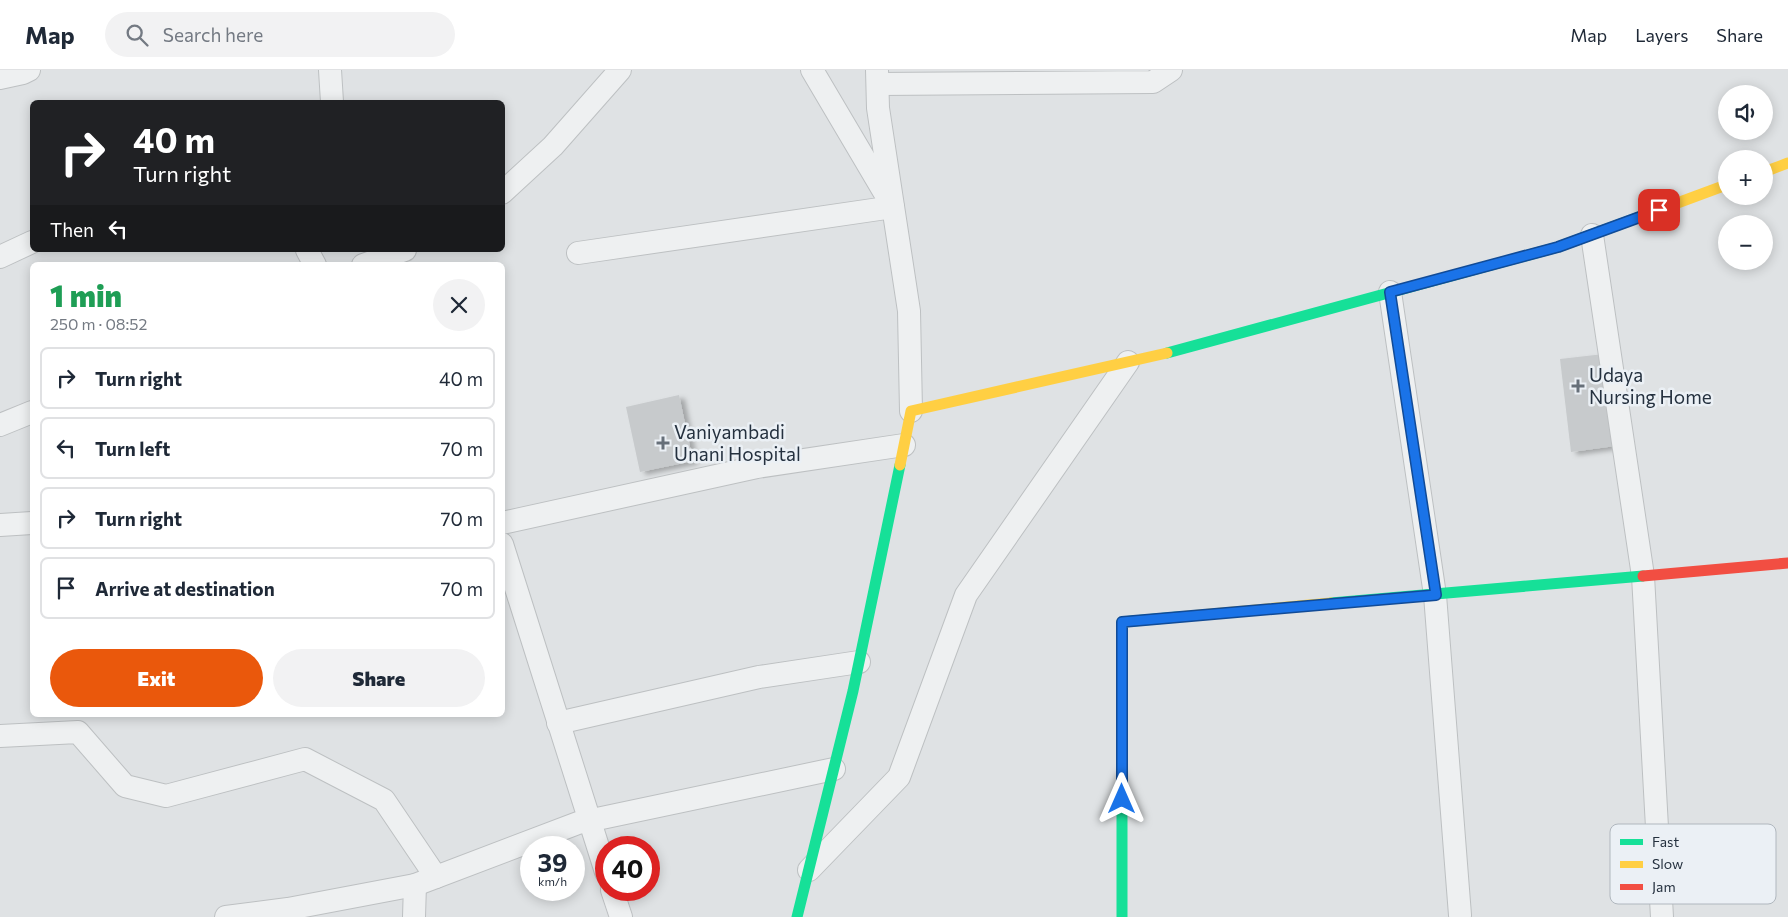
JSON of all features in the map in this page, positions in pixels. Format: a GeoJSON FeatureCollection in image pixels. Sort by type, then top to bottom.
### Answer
{"type":"FeatureCollection","features":[{"type":"Feature","properties":{"kind":"street"},"geometry":{"type":"LineString","coordinates":[[0,78],[29,70]]}},
{"type":"Feature","properties":{"kind":"street"},"geometry":{"type":"LineString","coordinates":[[330,70],[332,100]]}},
{"type":"Feature","properties":{"kind":"street"},"geometry":{"type":"LineString","coordinates":[[505,190],[553,146],[620,70]]}},
{"type":"Feature","properties":{"kind":"street"},"geometry":{"type":"LineString","coordinates":[[812,70],[893,207]]}},
{"type":"Feature","properties":{"kind":"street"},"geometry":{"type":"LineString","coordinates":[[797,917],[859,662],[911,411],[909,311],[878,108],[877,77],[1153,82],[1171,70]]}},
{"type":"Feature","properties":{"kind":"street"},"geometry":{"type":"LineString","coordinates":[[1773,169],[1788,163]]}},
{"type":"Feature","properties":{"kind":"street"},"geometry":{"type":"LineString","coordinates":[[911,411],[1128,362],[1558,247],[1718,188]]}},
{"type":"Feature","properties":{"kind":"street"},"geometry":{"type":"LineString","coordinates":[[578,253],[893,207]]}},
{"type":"Feature","properties":{"kind":"street"},"geometry":{"type":"LineString","coordinates":[[1592,235],[1643,576],[1657,824]]}},
{"type":"Feature","properties":{"kind":"street"},"geometry":{"type":"LineString","coordinates":[[0,257],[30,243]]}},
{"type":"Feature","properties":{"kind":"street"},"geometry":{"type":"LineString","coordinates":[[371,262],[399,252]]}},
{"type":"Feature","properties":{"kind":"street"},"geometry":{"type":"LineString","coordinates":[[1390,292],[1436,595],[1453,916]]}},
{"type":"Feature","properties":{"kind":"street"},"geometry":{"type":"LineString","coordinates":[[809,870],[899,777],[966,595],[1128,362]]}},
{"type":"Feature","properties":{"kind":"street"},"geometry":{"type":"LineString","coordinates":[[0,425],[30,413]]}},
{"type":"Feature","properties":{"kind":"street"},"geometry":{"type":"LineString","coordinates":[[505,522],[757,467],[904,445]]}},
{"type":"Feature","properties":{"kind":"street"},"geometry":{"type":"LineString","coordinates":[[0,526],[30,523]]}},
{"type":"Feature","properties":{"kind":"street"},"geometry":{"type":"LineString","coordinates":[[505,554],[595,839]]}},
{"type":"Feature","properties":{"kind":"street"},"geometry":{"type":"LineString","coordinates":[[1122,917],[1122,622],[1788,563]]}},
{"type":"Feature","properties":{"kind":"street"},"geometry":{"type":"LineString","coordinates":[[558,722],[759,677],[859,662]]}},
{"type":"Feature","properties":{"kind":"street"},"geometry":{"type":"LineString","coordinates":[[0,736],[78,732],[125,786],[166,796],[305,759],[384,800],[436,877]]}},
{"type":"Feature","properties":{"kind":"street"},"geometry":{"type":"LineString","coordinates":[[226,917],[288,909],[416,885],[578,823],[834,770]]}},
{"type":"Feature","properties":{"kind":"street"},"geometry":{"type":"LineString","coordinates":[[414,917],[416,885]]}},
{"type":"Feature","properties":{"kind":"street"},"geometry":{"type":"LineString","coordinates":[[616,901],[621,917]]}},
{"type":"Feature","properties":{"kind":"street"},"geometry":{"type":"LineString","coordinates":[[1661,904],[1662,917]]}},
{"type":"Feature","properties":{"kind":"building"},"geometry":{"type":"Polygon","coordinates":[[[1604,354],[1615,446],[1571,452],[1560,359],[1604,354]]]}},
{"type":"Feature","properties":{"kind":"building"},"geometry":{"type":"Polygon","coordinates":[[[679,395],[693,461],[640,472],[626,407],[679,395]]]}},
{"type":"Feature","properties":{"kind":"traffic: fast"},"geometry":{"type":"LineString","coordinates":[[1167,353],[1558,247],[1645,215]]}},
{"type":"Feature","properties":{"kind":"traffic: fast"},"geometry":{"type":"LineString","coordinates":[[797,917],[853,691],[900,465]]}},
{"type":"Feature","properties":{"kind":"traffic: fast"},"geometry":{"type":"LineString","coordinates":[[1331,603],[1643,576]]}},
{"type":"Feature","properties":{"kind":"traffic: fast"},"geometry":{"type":"LineString","coordinates":[[1122,917],[1122,622],[1178,617]]}},
{"type":"Feature","properties":{"kind":"traffic: slow"},"geometry":{"type":"LineString","coordinates":[[1773,169],[1788,163]]}},
{"type":"Feature","properties":{"kind":"traffic: slow"},"geometry":{"type":"LineString","coordinates":[[1645,215],[1718,188]]}},
{"type":"Feature","properties":{"kind":"traffic: slow"},"geometry":{"type":"LineString","coordinates":[[900,465],[911,411],[1167,353]]}},
{"type":"Feature","properties":{"kind":"traffic: slow"},"geometry":{"type":"LineString","coordinates":[[1178,617],[1331,603]]}},
{"type":"Feature","properties":{"kind":"traffic: jam"},"geometry":{"type":"LineString","coordinates":[[1643,576],[1788,563]]}},
{"type":"Feature","properties":{"kind":"place","name":"Udaya Nursing Home"},"geometry":{"type":"Point","coordinates":[1578,386]}},
{"type":"Feature","properties":{"kind":"place","name":"Vaniyambadi Unani Hospital"},"geometry":{"type":"Point","coordinates":[663,443]}},
{"type":"Feature","properties":{"kind":"route"},"geometry":{"type":"LineString","coordinates":[[1122,799],[1122,622],[1436,595],[1390,292],[1558,247],[1659,210]]}}]}
